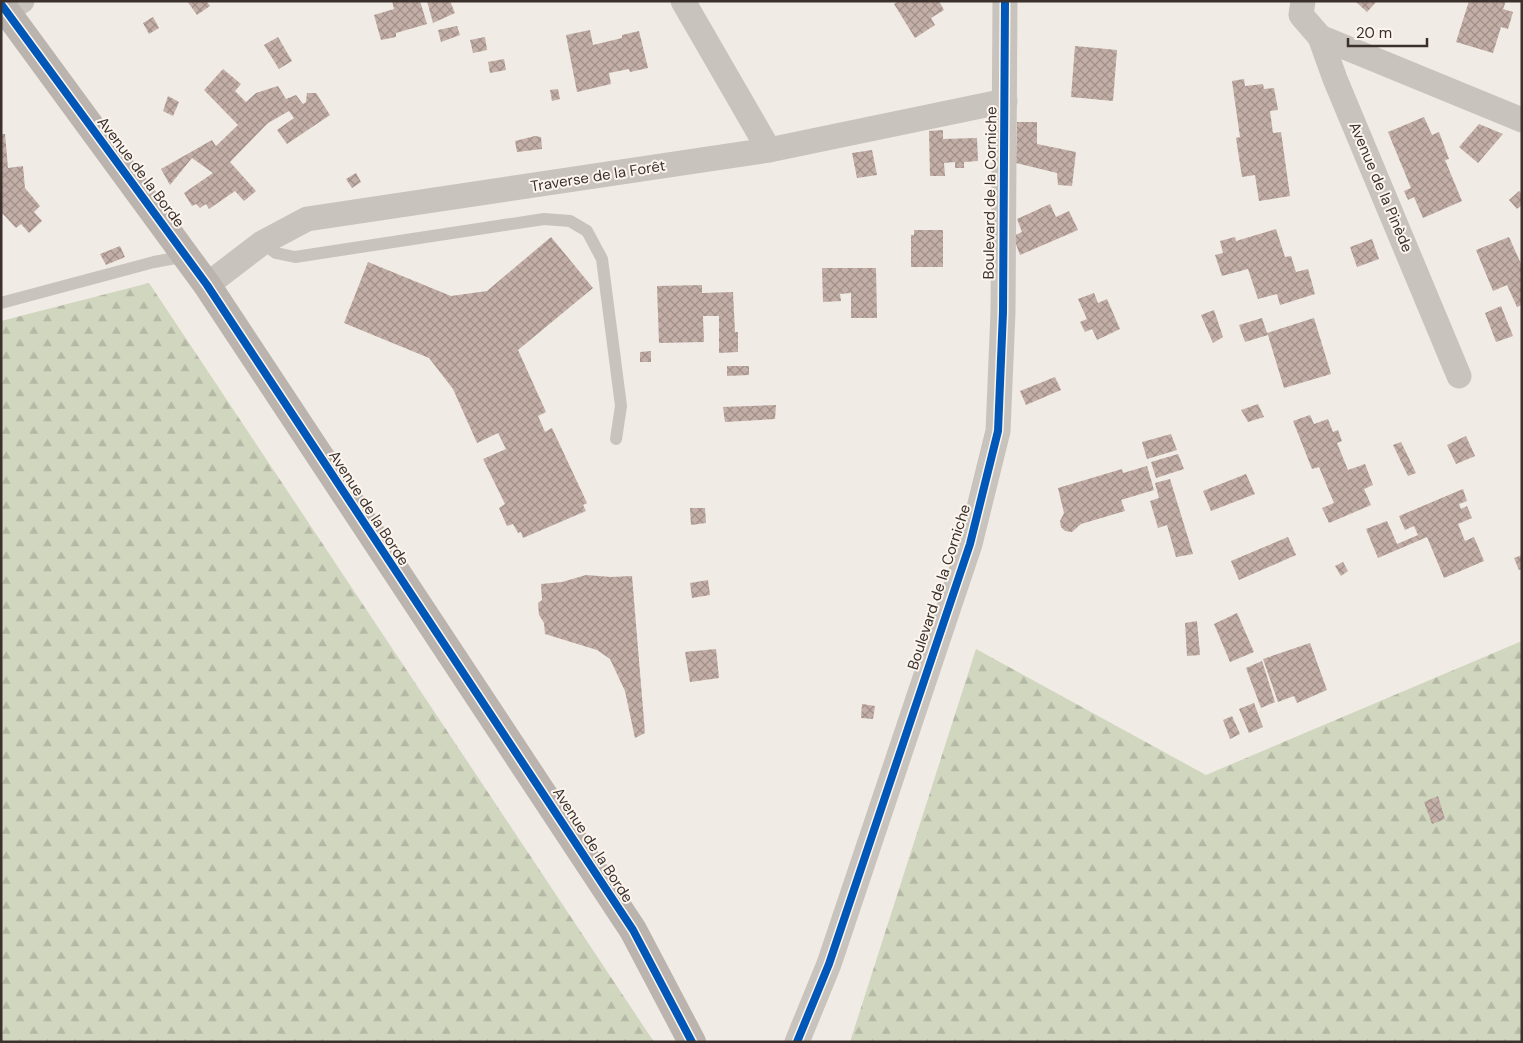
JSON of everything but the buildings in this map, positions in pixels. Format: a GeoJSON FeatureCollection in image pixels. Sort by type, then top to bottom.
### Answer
{"type":"FeatureCollection","features":[{"type":"Feature","properties":{"kind":"street"},"geometry":{"type":"LineString","coordinates":[[683,1],[769,150]]}},
{"type":"Feature","properties":{"kind":"street","name":"Boulevard de la Corniche"},"geometry":{"type":"LineString","coordinates":[[797,1042],[829,964],[970,544],[998,431],[1003,312],[1005,1]]}},
{"type":"Feature","properties":{"kind":"street","name":"Avenue de la Pinède"},"geometry":{"type":"LineString","coordinates":[[1303,1],[1301,15],[1320,37],[1459,376]]}},
{"type":"Feature","properties":{"kind":"street","name":"Avenue de la Borde"},"geometry":{"type":"LineString","coordinates":[[10,5],[207,285],[633,930],[692,1042]]}},
{"type":"Feature","properties":{"kind":"street"},"geometry":{"type":"LineString","coordinates":[[1320,37],[1522,120]]}},
{"type":"Feature","properties":{"kind":"street","name":"Traverse de la Forêt"},"geometry":{"type":"LineString","coordinates":[[207,285],[262,243],[307,219],[769,150],[1005,101]]}},
{"type":"Feature","properties":{"kind":"lane"},"geometry":{"type":"LineString","coordinates":[[262,243],[276,253],[295,257],[544,218],[570,221],[587,231],[602,259],[621,406],[616,439]]}},
{"type":"Feature","properties":{"kind":"lane"},"geometry":{"type":"LineString","coordinates":[[1,303],[154,262],[186,256]]}},
{"type":"Feature","properties":{"kind":"green space"},"geometry":{"type":"Polygon","coordinates":[[[149,283],[654,1042],[1,1042],[1,321],[149,283]]]}},
{"type":"Feature","properties":{"kind":"green space"},"geometry":{"type":"Polygon","coordinates":[[[1522,641],[1522,1042],[850,1042],[976,649],[1206,775],[1522,641]]]}},
{"type":"Feature","properties":{"kind":"cycle path"},"geometry":{"type":"LineString","coordinates":[[797,1042],[829,964],[970,544],[998,431],[1003,312],[1005,1]]}},
{"type":"Feature","properties":{"kind":"cycle path"},"geometry":{"type":"LineString","coordinates":[[1,4],[207,285],[633,930],[692,1042]]}}]}
